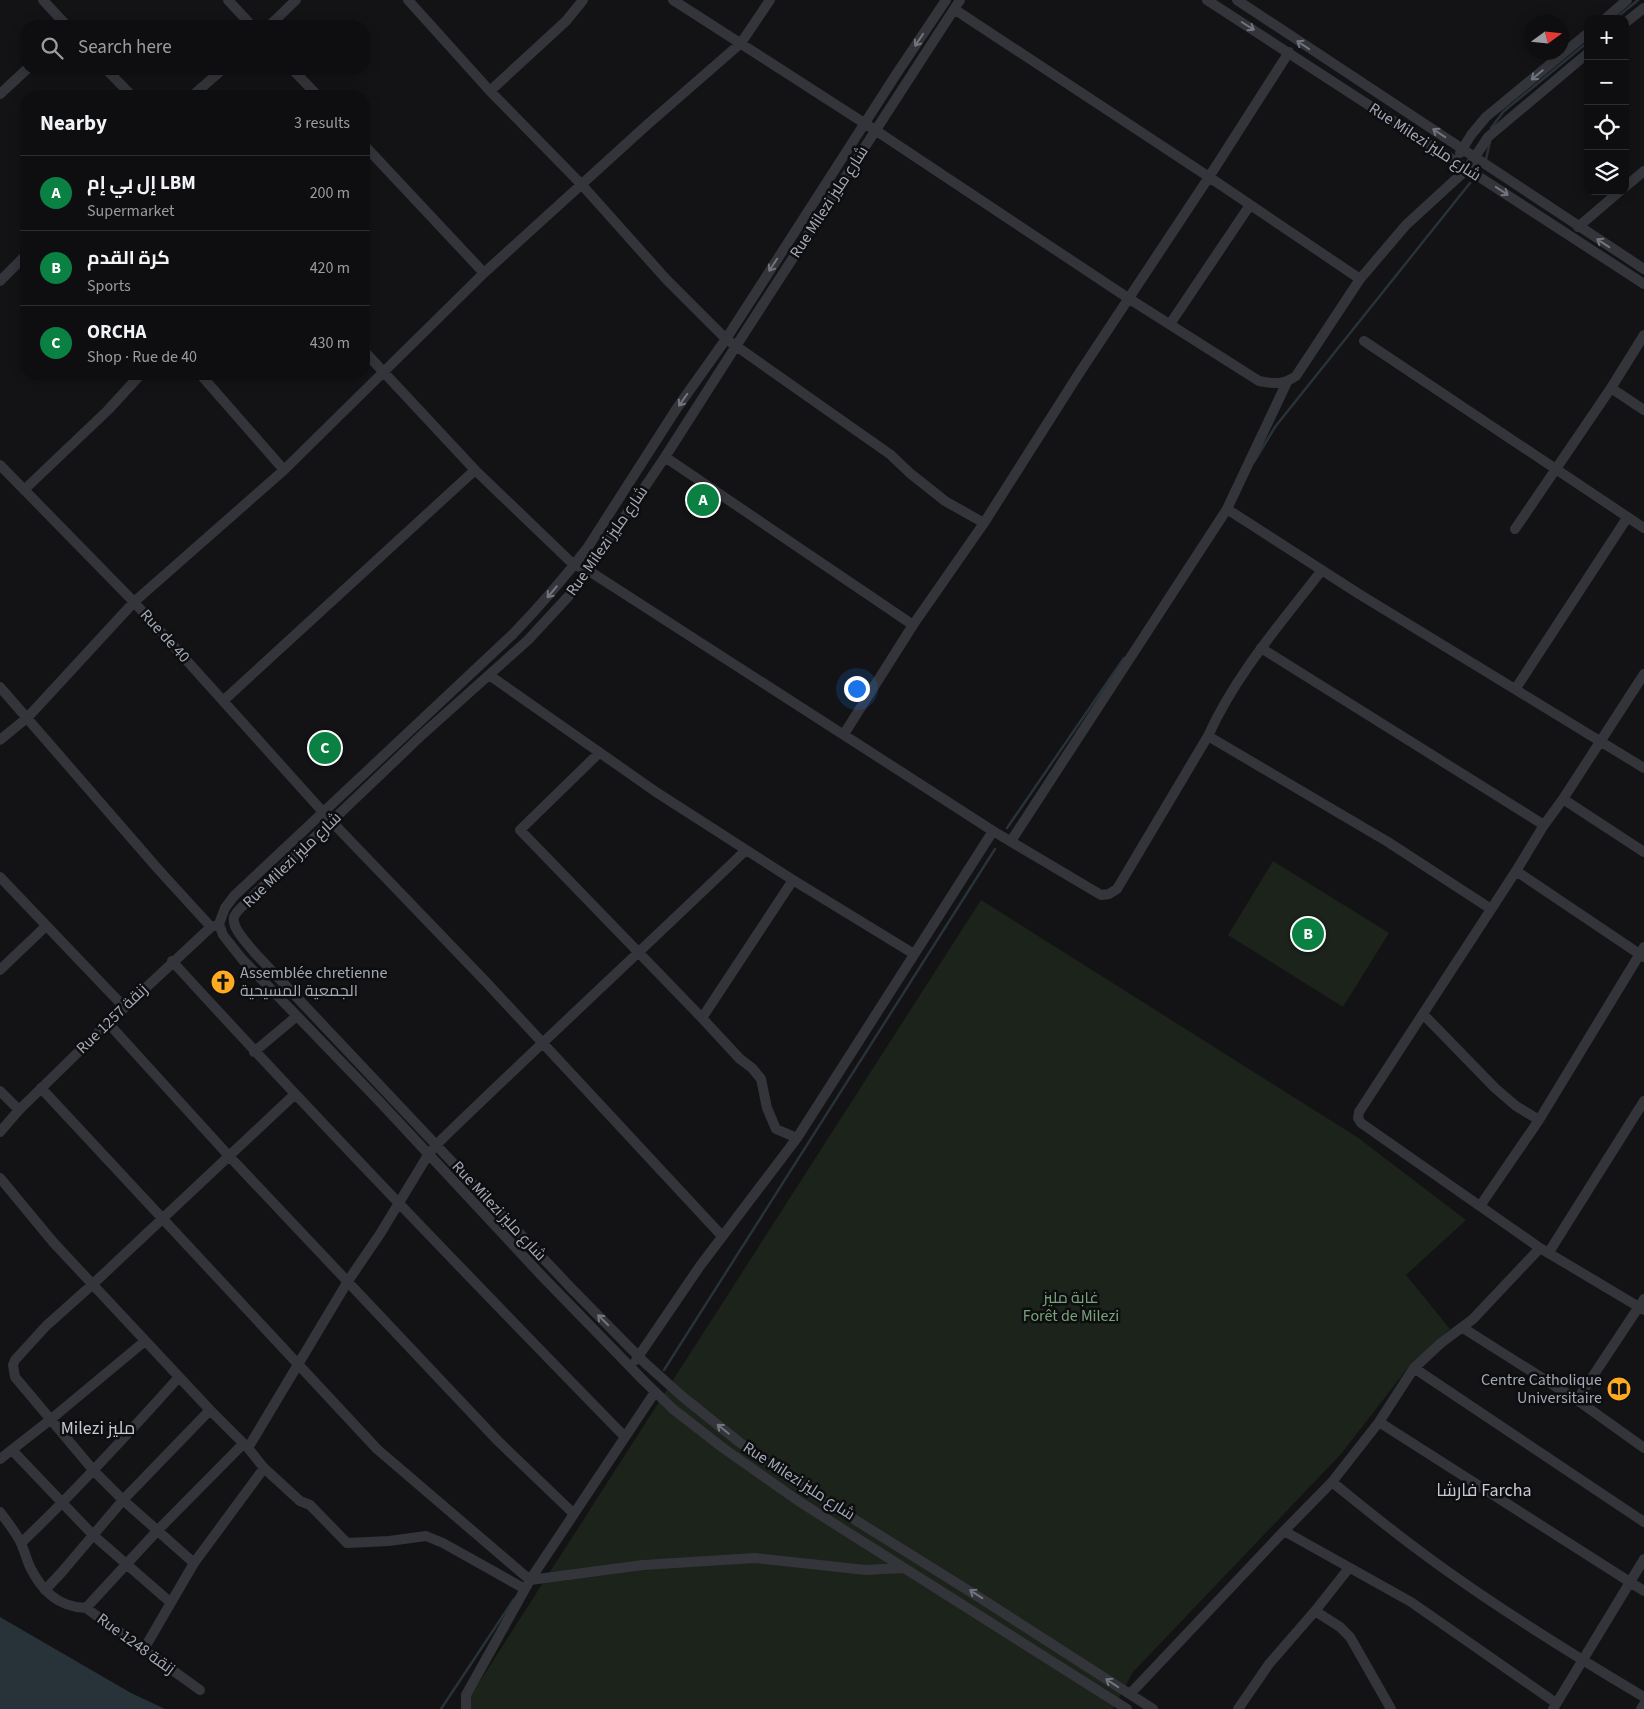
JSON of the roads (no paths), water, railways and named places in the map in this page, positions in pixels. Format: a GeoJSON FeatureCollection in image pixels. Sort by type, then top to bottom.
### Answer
{"type":"FeatureCollection","features":[{"type":"Feature","properties":{"kind":"street"},"geometry":{"type":"LineString","coordinates":[[43,0],[61,20]]}},
{"type":"Feature","properties":{"kind":"street"},"geometry":{"type":"LineString","coordinates":[[228,0],[246,20]]}},
{"type":"Feature","properties":{"kind":"street"},"geometry":{"type":"LineString","coordinates":[[275,20],[296,0]]}},
{"type":"Feature","properties":{"kind":"street"},"geometry":{"type":"LineString","coordinates":[[408,0],[490,91],[582,185],[666,279],[726,339],[890,455],[945,501],[984,523]]}},
{"type":"Feature","properties":{"kind":"street"},"geometry":{"type":"LineString","coordinates":[[490,91],[566,21],[583,0]]}},
{"type":"Feature","properties":{"kind":"street"},"geometry":{"type":"LineString","coordinates":[[673,0],[876,130],[1128,298],[1259,381],[1275,384],[1288,382]]}},
{"type":"Feature","properties":{"kind":"street"},"geometry":{"type":"LineString","coordinates":[[0,740],[28,717],[134,602],[284,470],[484,273],[648,124],[741,44],[770,0]]}},
{"type":"Feature","properties":{"kind":"street","name":"Rue Milezi شارع مليز"},"geometry":{"type":"LineString","coordinates":[[946,0],[726,339],[677,408],[588,547],[574,565],[514,634],[234,896],[215,926],[242,958],[428,1155],[673,1409],[723,1448],[800,1502],[1127,1709]]}},
{"type":"Feature","properties":{"kind":"street","name":"Rue Milezi شارع مليز"},"geometry":{"type":"LineString","coordinates":[[960,0],[665,457],[578,586],[528,640],[423,734],[250,899],[234,917],[234,923],[238,932],[249,946],[573,1290],[683,1397],[739,1442],[804,1488],[942,1573],[1153,1709]]}},
{"type":"Feature","properties":{"kind":"street","name":"Rue Milezi شارع مليز"},"geometry":{"type":"LineString","coordinates":[[1207,0],[1644,284]]}},
{"type":"Feature","properties":{"kind":"street","name":"Rue Milezi شارع مليز"},"geometry":{"type":"LineString","coordinates":[[1236,0],[1644,269]]}},
{"type":"Feature","properties":{"kind":"street"},"geometry":{"type":"LineString","coordinates":[[1610,15],[1627,0]]}},
{"type":"Feature","properties":{"kind":"street"},"geometry":{"type":"LineString","coordinates":[[1629,20],[1644,8]]}},
{"type":"Feature","properties":{"kind":"street"},"geometry":{"type":"LineString","coordinates":[[954,10],[1360,278]]}},
{"type":"Feature","properties":{"kind":"street"},"geometry":{"type":"LineString","coordinates":[[1455,161],[1470,135],[1486,117],[1584,36]]}},
{"type":"Feature","properties":{"kind":"street"},"geometry":{"type":"LineString","coordinates":[[844,734],[913,625],[984,523],[1289,52]]}},
{"type":"Feature","properties":{"kind":"street"},"geometry":{"type":"LineString","coordinates":[[1011,841],[1227,509],[1288,382],[1296,376],[1360,278],[1406,224],[1467,169],[1488,137],[1584,56]]}},
{"type":"Feature","properties":{"kind":"street"},"geometry":{"type":"LineString","coordinates":[[0,94],[21,75]]}},
{"type":"Feature","properties":{"kind":"street"},"geometry":{"type":"LineString","coordinates":[[112,75],[126,90]]}},
{"type":"Feature","properties":{"kind":"street"},"geometry":{"type":"LineString","coordinates":[[199,90],[216,75]]}},
{"type":"Feature","properties":{"kind":"street"},"geometry":{"type":"LineString","coordinates":[[298,75],[312,90]]}},
{"type":"Feature","properties":{"kind":"street"},"geometry":{"type":"LineString","coordinates":[[370,151],[484,273]]}},
{"type":"Feature","properties":{"kind":"street"},"geometry":{"type":"LineString","coordinates":[[1629,184],[1644,171]]}},
{"type":"Feature","properties":{"kind":"street"},"geometry":{"type":"LineString","coordinates":[[1578,227],[1615,195]]}},
{"type":"Feature","properties":{"kind":"street"},"geometry":{"type":"LineString","coordinates":[[1170,324],[1250,205]]}},
{"type":"Feature","properties":{"kind":"street"},"geometry":{"type":"LineString","coordinates":[[0,281],[20,261]]}},
{"type":"Feature","properties":{"kind":"street"},"geometry":{"type":"LineString","coordinates":[[1514,529],[1611,388],[1644,334]]}},
{"type":"Feature","properties":{"kind":"street"},"geometry":{"type":"LineString","coordinates":[[1364,341],[1644,528]]}},
{"type":"Feature","properties":{"kind":"street"},"geometry":{"type":"LineString","coordinates":[[370,358],[475,470],[574,565],[588,571],[993,831],[1101,895],[1109,894],[1117,889],[1208,736],[1240,676],[1322,570]]}},
{"type":"Feature","properties":{"kind":"street"},"geometry":{"type":"LineString","coordinates":[[24,490],[108,410],[136,380]]}},
{"type":"Feature","properties":{"kind":"street"},"geometry":{"type":"LineString","coordinates":[[205,380],[284,470]]}},
{"type":"Feature","properties":{"kind":"street"},"geometry":{"type":"LineString","coordinates":[[1611,388],[1644,410]]}},
{"type":"Feature","properties":{"kind":"street"},"geometry":{"type":"LineString","coordinates":[[665,457],[913,625]]}},
{"type":"Feature","properties":{"kind":"street","name":"Rue de 40"},"geometry":{"type":"LineString","coordinates":[[0,465],[134,602],[332,822],[486,982],[722,1236]]}},
{"type":"Feature","properties":{"kind":"street"},"geometry":{"type":"LineString","coordinates":[[223,701],[475,470]]}},
{"type":"Feature","properties":{"kind":"street"},"geometry":{"type":"LineString","coordinates":[[1227,509],[1441,645],[1516,688],[1644,768]]}},
{"type":"Feature","properties":{"kind":"street"},"geometry":{"type":"LineString","coordinates":[[1516,688],[1627,518]]}},
{"type":"Feature","properties":{"kind":"street"},"geometry":{"type":"LineString","coordinates":[[1262,648],[1544,825]]}},
{"type":"Feature","properties":{"kind":"street"},"geometry":{"type":"LineString","coordinates":[[1577,1400],[1642,1305],[1545,1250],[1361,1123],[1358,1118],[1359,1112],[1644,674]]}},
{"type":"Feature","properties":{"kind":"street"},"geometry":{"type":"LineString","coordinates":[[489,675],[656,792],[793,880],[914,954]]}},
{"type":"Feature","properties":{"kind":"street"},"geometry":{"type":"LineString","coordinates":[[0,687],[158,869],[215,926],[234,923]]}},
{"type":"Feature","properties":{"kind":"street"},"geometry":{"type":"LineString","coordinates":[[1208,736],[1388,842],[1491,909]]}},
{"type":"Feature","properties":{"kind":"street"},"geometry":{"type":"LineString","coordinates":[[600,753],[520,830],[740,1059],[752,1068],[761,1079],[768,1108],[776,1129],[798,1138]]}},
{"type":"Feature","properties":{"kind":"street"},"geometry":{"type":"LineString","coordinates":[[1563,799],[1644,852]]}},
{"type":"Feature","properties":{"kind":"street"},"geometry":{"type":"LineString","coordinates":[[631,1367],[722,1236],[798,1138],[993,831]]}},
{"type":"Feature","properties":{"kind":"street"},"geometry":{"type":"LineString","coordinates":[[86,1608],[157,1531],[246,1446],[436,1145],[542,1042],[746,850]]}},
{"type":"Feature","properties":{"kind":"street"},"geometry":{"type":"LineString","coordinates":[[1480,1206],[1539,1120],[1642,953],[1516,872]]}},
{"type":"Feature","properties":{"kind":"street"},"geometry":{"type":"LineString","coordinates":[[0,877],[124,1007]]}},
{"type":"Feature","properties":{"kind":"street"},"geometry":{"type":"LineString","coordinates":[[702,1018],[793,880]]}},
{"type":"Feature","properties":{"kind":"street"},"geometry":{"type":"LineString","coordinates":[[0,970],[46,926]]}},
{"type":"Feature","properties":{"kind":"street","name":"Rue 1257 زنقة"},"geometry":{"type":"LineString","coordinates":[[0,1132],[41,1088],[172,961],[215,926]]}},
{"type":"Feature","properties":{"kind":"street"},"geometry":{"type":"LineString","coordinates":[[172,961],[254,1052],[397,1204],[625,1437]]}},
{"type":"Feature","properties":{"kind":"street"},"geometry":{"type":"LineString","coordinates":[[1423,1014],[1495,1088],[1516,1106],[1539,1120]]}},
{"type":"Feature","properties":{"kind":"street"},"geometry":{"type":"LineString","coordinates":[[254,1052],[297,1016]]}},
{"type":"Feature","properties":{"kind":"street"},"geometry":{"type":"LineString","coordinates":[[108,1023],[229,1156],[498,1441],[573,1513]]}},
{"type":"Feature","properties":{"kind":"street"},"geometry":{"type":"LineString","coordinates":[[41,1088],[377,1449],[527,1585]]}},
{"type":"Feature","properties":{"kind":"street"},"geometry":{"type":"LineString","coordinates":[[0,1091],[19,1110]]}},
{"type":"Feature","properties":{"kind":"street"},"geometry":{"type":"LineString","coordinates":[[194,1563],[123,1500],[94,1471],[15,1377],[13,1365],[15,1360],[46,1326],[294,1095]]}},
{"type":"Feature","properties":{"kind":"street"},"geometry":{"type":"LineString","coordinates":[[1130,1694],[1284,1530],[1332,1482],[1379,1422],[1414,1368],[1481,1312],[1545,1250],[1644,1101]]}},
{"type":"Feature","properties":{"kind":"street"},"geometry":{"type":"LineString","coordinates":[[0,1178],[53,1242],[246,1446],[264,1468],[300,1500],[310,1505],[348,1543],[389,1541],[426,1536],[527,1585],[643,1565],[755,1558],[866,1570],[904,1568]]}},
{"type":"Feature","properties":{"kind":"street"},"geometry":{"type":"LineString","coordinates":[[1463,1328],[1577,1400],[1644,1448]]}},
{"type":"Feature","properties":{"kind":"street"},"geometry":{"type":"LineString","coordinates":[[0,1459],[145,1341]]}},
{"type":"Feature","properties":{"kind":"street"},"geometry":{"type":"LineString","coordinates":[[1414,1368],[1644,1522]]}},
{"type":"Feature","properties":{"kind":"street"},"geometry":{"type":"LineString","coordinates":[[21,1543],[94,1471],[179,1377]]}},
{"type":"Feature","properties":{"kind":"street"},"geometry":{"type":"LineString","coordinates":[[466,1709],[466,1695],[527,1585],[655,1392]]}},
{"type":"Feature","properties":{"kind":"street"},"geometry":{"type":"LineString","coordinates":[[45,1590],[123,1500],[210,1410]]}},
{"type":"Feature","properties":{"kind":"street"},"geometry":{"type":"LineString","coordinates":[[1379,1422],[1630,1584],[1644,1591]]}},
{"type":"Feature","properties":{"kind":"street"},"geometry":{"type":"LineString","coordinates":[[12,1450],[93,1535],[170,1602]]}},
{"type":"Feature","properties":{"kind":"street"},"geometry":{"type":"LineString","coordinates":[[144,1649],[194,1563],[264,1468]]}},
{"type":"Feature","properties":{"kind":"street"},"geometry":{"type":"LineString","coordinates":[[1332,1482],[1422,1553],[1522,1622],[1582,1661],[1644,1697]]}},
{"type":"Feature","properties":{"kind":"street","name":"Rue 1248 زنقة"},"geometry":{"type":"LineString","coordinates":[[0,1512],[21,1543],[30,1566],[45,1590],[58,1600],[72,1607],[86,1608],[200,1690]]}},
{"type":"Feature","properties":{"kind":"street"},"geometry":{"type":"LineString","coordinates":[[1284,1530],[1411,1602],[1554,1706],[1644,1559]]}},
{"type":"Feature","properties":{"kind":"street"},"geometry":{"type":"LineString","coordinates":[[1238,1709],[1269,1664],[1349,1568]]}},
{"type":"Feature","properties":{"kind":"street"},"geometry":{"type":"LineString","coordinates":[[1315,1611],[1340,1627],[1350,1637],[1391,1709]]}},
{"type":"Feature","properties":{"kind":"street"},"geometry":{"type":"LineString","coordinates":[[1641,1709],[1644,1704]]}},
{"type":"Feature","properties":{"kind":"waterway"},"geometry":{"type":"LineString","coordinates":[[1620,15],[1638,0]]}},
{"type":"Feature","properties":{"kind":"waterway"},"geometry":{"type":"LineString","coordinates":[[1491,128],[1504,111],[1584,45]]}},
{"type":"Feature","properties":{"kind":"waterway"},"geometry":{"type":"LineString","coordinates":[[1486,159],[1490,142]]}},
{"type":"Feature","properties":{"kind":"waterway"},"geometry":{"type":"LineString","coordinates":[[1254,462],[1275,427],[1470,183]]}},
{"type":"Feature","properties":{"kind":"waterway"},"geometry":{"type":"LineString","coordinates":[[1007,828],[1124,658]]}},
{"type":"Feature","properties":{"kind":"waterway"},"geometry":{"type":"LineString","coordinates":[[664,1370],[995,849]]}},
{"type":"Feature","properties":{"kind":"waterway"},"geometry":{"type":"LineString","coordinates":[[441,1709],[514,1599]]}},
{"type":"Feature","properties":{"kind":"place","name":"إل بي إم LBM"},"geometry":{"type":"Point","coordinates":[703,500]}},
{"type":"Feature","properties":{"kind":"place","name":"ORCHA"},"geometry":{"type":"Point","coordinates":[325,748]}},
{"type":"Feature","properties":{"kind":"place","name":"كرة القدم"},"geometry":{"type":"Point","coordinates":[1308,934]}},
{"type":"Feature","properties":{"kind":"place","name":"Assemblée chretienne الجمعية المسيحية"},"geometry":{"type":"Point","coordinates":[223,982]}},
{"type":"Feature","properties":{"kind":"place","name":"Centre Catholique Universitaire"},"geometry":{"type":"Point","coordinates":[1619,1389]}},
{"type":"Feature","properties":{"kind":"district","name":"Milezi مليز"},"geometry":{"type":"Point","coordinates":[98,1428]}},
{"type":"Feature","properties":{"kind":"district","name":"فارشا Farcha"},"geometry":{"type":"Point","coordinates":[1484,1490]}},
{"type":"Feature","properties":{"kind":"park label","name":"غابة مليز Forêt de Milezi"},"geometry":{"type":"Point","coordinates":[1071,1307]}}]}
